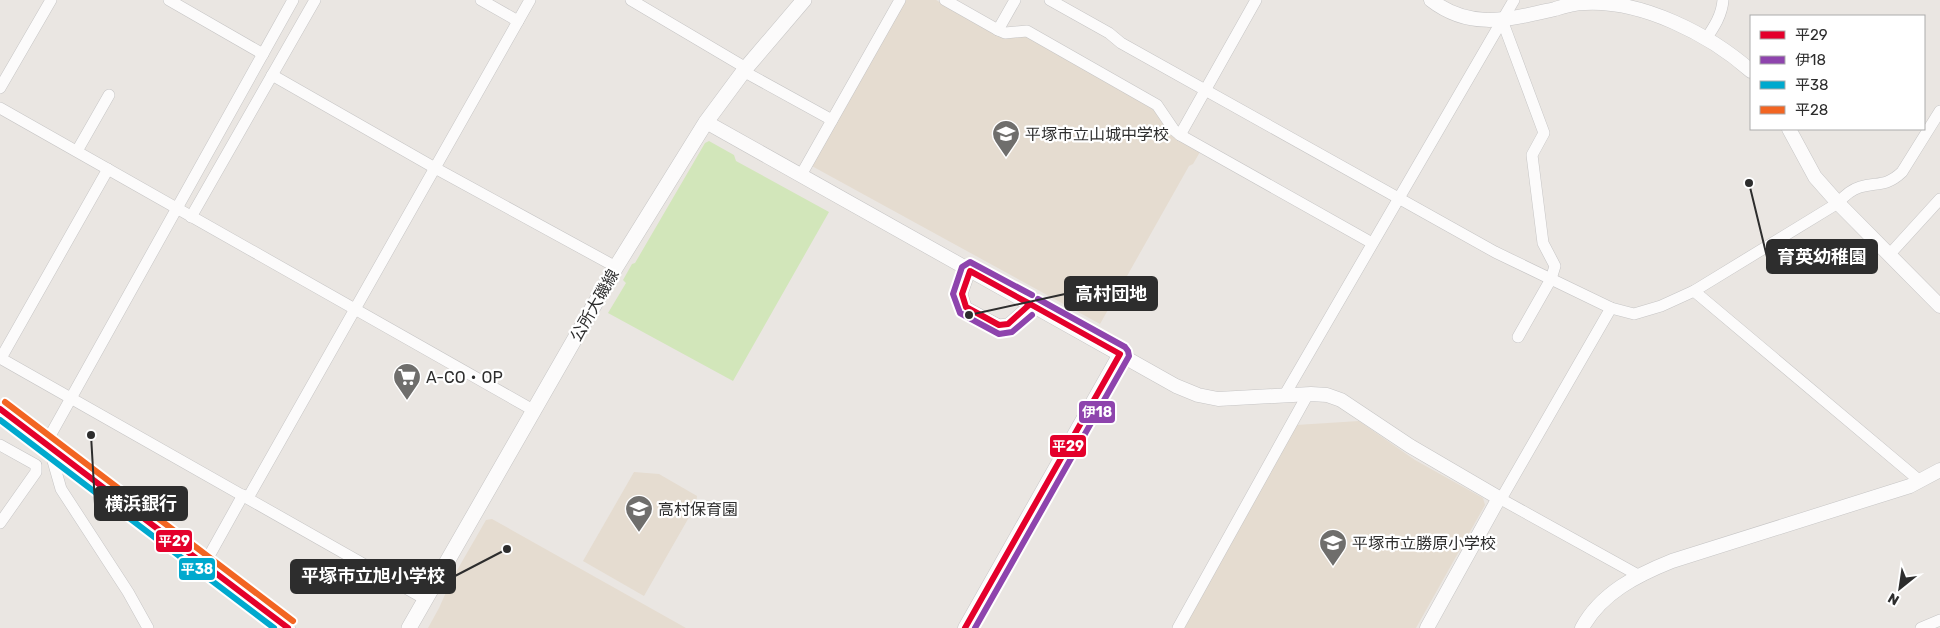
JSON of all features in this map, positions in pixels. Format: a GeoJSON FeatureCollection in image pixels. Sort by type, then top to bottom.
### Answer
{"type":"FeatureCollection","features":[{"type":"Feature","properties":{"kind":"main road","name":"公所大磯線"},"geometry":{"type":"LineString","coordinates":[[409,628],[616,267],[706,122],[744,69],[804,0]]}},
{"type":"Feature","properties":{"kind":"street"},"geometry":{"type":"LineString","coordinates":[[0,88],[51,0]]}},
{"type":"Feature","properties":{"kind":"street"},"geometry":{"type":"LineString","coordinates":[[169,0],[263,54]]}},
{"type":"Feature","properties":{"kind":"street"},"geometry":{"type":"LineString","coordinates":[[148,628],[128,592],[61,488],[48,446],[51,434],[293,0]]}},
{"type":"Feature","properties":{"kind":"street"},"geometry":{"type":"LineString","coordinates":[[191,217],[315,0]]}},
{"type":"Feature","properties":{"kind":"street"},"geometry":{"type":"LineString","coordinates":[[481,0],[518,21]]}},
{"type":"Feature","properties":{"kind":"street"},"geometry":{"type":"LineString","coordinates":[[204,565],[354,309],[530,0]]}},
{"type":"Feature","properties":{"kind":"street"},"geometry":{"type":"LineString","coordinates":[[631,0],[832,120]]}},
{"type":"Feature","properties":{"kind":"street"},"geometry":{"type":"LineString","coordinates":[[801,174],[900,0]]}},
{"type":"Feature","properties":{"kind":"street"},"geometry":{"type":"LineString","coordinates":[[945,0],[998,30],[1005,32],[1026,31],[1158,105],[1174,130],[1180,135],[1372,244]]}},
{"type":"Feature","properties":{"kind":"street"},"geometry":{"type":"LineString","coordinates":[[998,30],[1015,0]]}},
{"type":"Feature","properties":{"kind":"street"},"geometry":{"type":"LineString","coordinates":[[1050,0],[1495,252],[1611,308],[1634,314],[1660,306],[1694,291],[1838,203],[1848,192],[1861,187],[1879,185],[1895,179],[1902,172],[1940,111]]}},
{"type":"Feature","properties":{"kind":"street"},"geometry":{"type":"LineString","coordinates":[[1180,135],[1256,0]]}},
{"type":"Feature","properties":{"kind":"street"},"geometry":{"type":"LineString","coordinates":[[1431,0],[1443,9],[1456,15],[1502,20],[1583,2],[1625,6],[1667,18],[1706,39],[1750,70]]}},
{"type":"Feature","properties":{"kind":"street"},"geometry":{"type":"LineString","coordinates":[[1284,396],[1514,0]]}},
{"type":"Feature","properties":{"kind":"street"},"geometry":{"type":"LineString","coordinates":[[1706,39],[1719,17],[1723,0]]}},
{"type":"Feature","properties":{"kind":"street"},"geometry":{"type":"LineString","coordinates":[[1502,20],[1544,134],[1532,155],[1543,243],[1555,266],[1551,279],[1518,337]]}},
{"type":"Feature","properties":{"kind":"street"},"geometry":{"type":"LineString","coordinates":[[272,75],[434,168],[616,267]]}},
{"type":"Feature","properties":{"kind":"street"},"geometry":{"type":"LineString","coordinates":[[77,151],[109,95]]}},
{"type":"Feature","properties":{"kind":"street"},"geometry":{"type":"LineString","coordinates":[[0,108],[533,410]]}},
{"type":"Feature","properties":{"kind":"street"},"geometry":{"type":"LineString","coordinates":[[706,122],[1176,386],[1198,395],[1218,399],[1308,394],[1327,395],[1341,400],[1410,446],[1638,575]]}},
{"type":"Feature","properties":{"kind":"street"},"geometry":{"type":"LineString","coordinates":[[1790,130],[1815,177],[1838,203],[1940,306]]}},
{"type":"Feature","properties":{"kind":"street"},"geometry":{"type":"LineString","coordinates":[[108,169],[0,358],[425,599]]}},
{"type":"Feature","properties":{"kind":"street"},"geometry":{"type":"LineString","coordinates":[[1889,255],[1940,199]]}},
{"type":"Feature","properties":{"kind":"street"},"geometry":{"type":"LineString","coordinates":[[970,271],[962,294],[966,307],[999,325],[1008,324],[1031,304]]}},
{"type":"Feature","properties":{"kind":"street"},"geometry":{"type":"LineString","coordinates":[[1694,291],[1920,481]]}},
{"type":"Feature","properties":{"kind":"street"},"geometry":{"type":"LineString","coordinates":[[1426,628],[1611,308]]}},
{"type":"Feature","properties":{"kind":"street"},"geometry":{"type":"LineString","coordinates":[[965,628],[1120,354]]}},
{"type":"Feature","properties":{"kind":"street"},"geometry":{"type":"LineString","coordinates":[[1178,628],[1308,394]]}},
{"type":"Feature","properties":{"kind":"street"},"geometry":{"type":"LineString","coordinates":[[0,409],[288,628]]}},
{"type":"Feature","properties":{"kind":"street"},"geometry":{"type":"LineString","coordinates":[[0,445],[36,465],[36,472],[0,523]]}},
{"type":"Feature","properties":{"kind":"street"},"geometry":{"type":"LineString","coordinates":[[1582,628],[1606,598],[1638,575],[1672,561],[1910,486],[1940,470]]}},
{"type":"Feature","properties":{"kind":"street"},"geometry":{"type":"LineString","coordinates":[[1921,628],[1940,620]]}},
{"type":"Feature","properties":{"kind":"shaded area","name":"平塚市立山城中学校"},"geometry":{"type":"Polygon","coordinates":[[[905,0],[936,0],[1002,37],[1025,35],[1153,106],[1170,135],[1200,152],[1193,164],[1189,166],[1100,324],[810,165],[905,0]]]}},
{"type":"Feature","properties":{"kind":"shaded area","name":"平塚市立勝原小学校"},"geometry":{"type":"Polygon","coordinates":[[[1359,421],[1415,460],[1483,498],[1485,505],[1416,628],[1182,628],[1296,425],[1359,421]]]}},
{"type":"Feature","properties":{"kind":"shaded area","name":"高村保育園"},"geometry":{"type":"Polygon","coordinates":[[[634,472],[659,474],[697,496],[696,505],[644,596],[583,561],[634,472]]]}},
{"type":"Feature","properties":{"kind":"shaded area"},"geometry":{"type":"Polygon","coordinates":[[[492,519],[686,628],[428,628],[452,579],[486,520],[492,519]]]}},
{"type":"Feature","properties":{"kind":"green space"},"geometry":{"type":"Polygon","coordinates":[[[709,141],[734,155],[736,161],[829,212],[733,381],[608,313],[626,283],[623,280],[632,264],[635,263],[705,143],[709,141]]]}},
{"type":"Feature","properties":{"kind":"transit line","name":"伊18"},"geometry":{"type":"LineString","coordinates":[[1032,295],[970,262],[962,267],[953,294],[960,313],[999,334],[1012,332],[1032,315]]}},
{"type":"Feature","properties":{"kind":"transit line","name":"平29"},"geometry":{"type":"LineString","coordinates":[[970,271],[1030,304],[1008,324],[999,325],[966,307],[962,294],[970,271]]}},
{"type":"Feature","properties":{"kind":"transit line","name":"伊18"},"geometry":{"type":"LineString","coordinates":[[975,628],[1129,356],[1125,347],[1038,299]]}},
{"type":"Feature","properties":{"kind":"transit line","name":"平29"},"geometry":{"type":"LineString","coordinates":[[965,628],[1120,354],[1030,304]]}},
{"type":"Feature","properties":{"kind":"transit line","name":"平28"},"geometry":{"type":"LineString","coordinates":[[5,402],[293,621]]}},
{"type":"Feature","properties":{"kind":"transit line","name":"平29"},"geometry":{"type":"LineString","coordinates":[[0,409],[288,628]]}},
{"type":"Feature","properties":{"kind":"transit line","name":"平38"},"geometry":{"type":"LineString","coordinates":[[0,420],[274,628]]}},
{"type":"Feature","properties":{"kind":"place","name":"平塚市立山城中学校"},"geometry":{"type":"Point","coordinates":[1006,158]}},
{"type":"Feature","properties":{"kind":"place","name":"育英幼稚園"},"geometry":{"type":"Point","coordinates":[1749,183]}},
{"type":"Feature","properties":{"kind":"place","name":"高村団地"},"geometry":{"type":"Point","coordinates":[969,315]}},
{"type":"Feature","properties":{"kind":"place","name":"A-CO・OP"},"geometry":{"type":"Point","coordinates":[407,401]}},
{"type":"Feature","properties":{"kind":"place","name":"横浜銀行"},"geometry":{"type":"Point","coordinates":[91,435]}},
{"type":"Feature","properties":{"kind":"place","name":"高村保育園"},"geometry":{"type":"Point","coordinates":[639,533]}},
{"type":"Feature","properties":{"kind":"place","name":"平塚市立旭小学校"},"geometry":{"type":"Point","coordinates":[507,549]}},
{"type":"Feature","properties":{"kind":"place","name":"平塚市立勝原小学校"},"geometry":{"type":"Point","coordinates":[1333,567]}}]}
